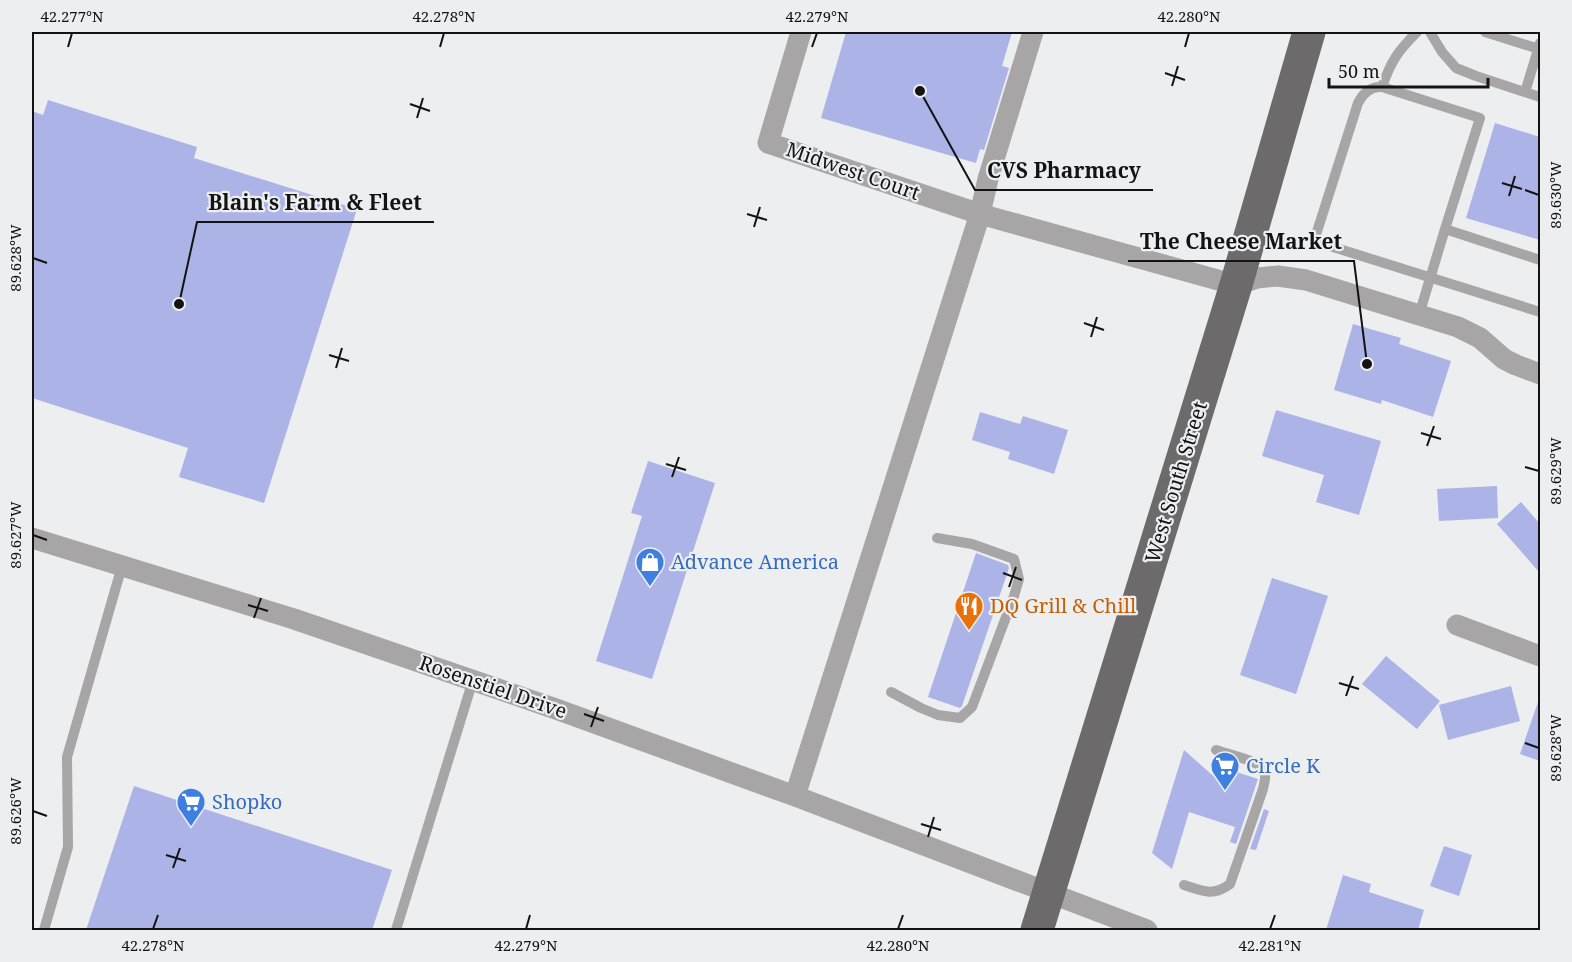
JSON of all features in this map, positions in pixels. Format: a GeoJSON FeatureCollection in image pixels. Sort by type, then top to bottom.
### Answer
{"type":"FeatureCollection","features":[{"type":"Feature","properties":{"kind":"main road","name":"West South Street"},"geometry":{"type":"LineString","coordinates":[[1037,930],[1236,285],[1309,32]]}},
{"type":"Feature","properties":{"kind":"street","name":"Midwest Court"},"geometry":{"type":"LineString","coordinates":[[801,32],[768,143],[980,214],[1236,285]]}},
{"type":"Feature","properties":{"kind":"street"},"geometry":{"type":"LineString","coordinates":[[795,796],[980,214],[1033,32]]}},
{"type":"Feature","properties":{"kind":"street"},"geometry":{"type":"LineString","coordinates":[[1236,285],[1257,278],[1278,276],[1306,280],[1470,332],[1504,359],[1540,374]]}},
{"type":"Feature","properties":{"kind":"street","name":"Rosenstiel Drive"},"geometry":{"type":"LineString","coordinates":[[32,538],[294,619],[556,709],[795,796],[1148,930]]}},
{"type":"Feature","properties":{"kind":"street"},"geometry":{"type":"LineString","coordinates":[[1457,625],[1540,656]]}},
{"type":"Feature","properties":{"kind":"lane"},"geometry":{"type":"LineString","coordinates":[[1382,87],[1389,68],[1400,49],[1417,32]]}},
{"type":"Feature","properties":{"kind":"lane"},"geometry":{"type":"LineString","coordinates":[[1430,32],[1442,52],[1456,68],[1540,97]]}},
{"type":"Feature","properties":{"kind":"lane"},"geometry":{"type":"LineString","coordinates":[[1485,32],[1540,46],[1525,92]]}},
{"type":"Feature","properties":{"kind":"lane"},"geometry":{"type":"LineString","coordinates":[[1419,315],[1430,277],[1480,118],[1376,87],[1363,94],[1358,103],[1314,241],[1430,277],[1540,312]]}},
{"type":"Feature","properties":{"kind":"lane"},"geometry":{"type":"LineString","coordinates":[[1445,229],[1540,260]]}},
{"type":"Feature","properties":{"kind":"lane"},"geometry":{"type":"LineString","coordinates":[[891,692],[938,715],[960,718],[972,707],[1014,596],[1019,579],[1014,559],[972,544],[937,538]]}},
{"type":"Feature","properties":{"kind":"lane"},"geometry":{"type":"LineString","coordinates":[[44,930],[68,848],[67,757],[122,566]]}},
{"type":"Feature","properties":{"kind":"lane"},"geometry":{"type":"LineString","coordinates":[[396,930],[473,680]]}},
{"type":"Feature","properties":{"kind":"lane"},"geometry":{"type":"LineString","coordinates":[[1184,885],[1212,892],[1222,890],[1230,884],[1266,777],[1261,766],[1216,750]]}},
{"type":"Feature","properties":{"kind":"building"},"geometry":{"type":"Polygon","coordinates":[[[846,32],[1012,32],[1002,66],[1009,68],[984,150],[980,149],[976,163],[821,118],[846,32]]]}},
{"type":"Feature","properties":{"kind":"building"},"geometry":{"type":"Polygon","coordinates":[[[48,100],[197,147],[194,158],[357,209],[264,503],[179,477],[188,448],[32,398],[32,111],[43,115],[48,100]]]}},
{"type":"Feature","properties":{"kind":"building"},"geometry":{"type":"Polygon","coordinates":[[[1495,123],[1540,137],[1540,240],[1466,218],[1495,123]]]}},
{"type":"Feature","properties":{"kind":"building"},"geometry":{"type":"Polygon","coordinates":[[[1353,324],[1401,338],[1399,344],[1451,361],[1433,417],[1382,400],[1381,404],[1334,390],[1353,324]]]}},
{"type":"Feature","properties":{"kind":"building"},"geometry":{"type":"Polygon","coordinates":[[[1276,410],[1381,441],[1359,515],[1316,502],[1324,475],[1262,456],[1276,410]]]}},
{"type":"Feature","properties":{"kind":"building"},"geometry":{"type":"Polygon","coordinates":[[[980,412],[1020,424],[1023,416],[1068,430],[1054,474],[1008,459],[1010,452],[972,440],[980,412]]]}},
{"type":"Feature","properties":{"kind":"building","name":"Advance America"},"geometry":{"type":"Polygon","coordinates":[[[648,461],[715,483],[652,679],[596,661],[642,516],[631,513],[648,461]]]}},
{"type":"Feature","properties":{"kind":"building"},"geometry":{"type":"Polygon","coordinates":[[[1497,486],[1498,518],[1439,521],[1437,489],[1497,486]]]}},
{"type":"Feature","properties":{"kind":"building"},"geometry":{"type":"Polygon","coordinates":[[[1521,502],[1540,524],[1540,573],[1497,524],[1521,502]]]}},
{"type":"Feature","properties":{"kind":"building","name":"DQ Grill & Chill"},"geometry":{"type":"Polygon","coordinates":[[[976,553],[1008,565],[1009,568],[960,708],[928,697],[976,553]]]}},
{"type":"Feature","properties":{"kind":"building"},"geometry":{"type":"Polygon","coordinates":[[[1272,578],[1328,596],[1296,694],[1240,675],[1272,578]]]}},
{"type":"Feature","properties":{"kind":"building"},"geometry":{"type":"Polygon","coordinates":[[[1386,656],[1440,701],[1417,729],[1362,684],[1386,656]]]}},
{"type":"Feature","properties":{"kind":"building"},"geometry":{"type":"Polygon","coordinates":[[[1511,686],[1520,721],[1448,740],[1439,705],[1511,686]]]}},
{"type":"Feature","properties":{"kind":"building"},"geometry":{"type":"Polygon","coordinates":[[[1538,702],[1540,703],[1540,761],[1520,754],[1538,702]]]}},
{"type":"Feature","properties":{"kind":"building"},"geometry":{"type":"Polygon","coordinates":[[[1184,750],[1220,782],[1224,768],[1258,779],[1236,844],[1230,842],[1235,827],[1189,812],[1172,869],[1152,853],[1184,750]]]}},
{"type":"Feature","properties":{"kind":"building","name":"Shopko"},"geometry":{"type":"Polygon","coordinates":[[[134,786],[392,870],[372,930],[86,930],[134,786]]]}},
{"type":"Feature","properties":{"kind":"building"},"geometry":{"type":"Polygon","coordinates":[[[1264,809],[1269,811],[1256,850],[1250,849],[1264,809]]]}},
{"type":"Feature","properties":{"kind":"building"},"geometry":{"type":"Polygon","coordinates":[[[1444,846],[1472,855],[1459,896],[1430,886],[1444,846]]]}},
{"type":"Feature","properties":{"kind":"building"},"geometry":{"type":"Polygon","coordinates":[[[1343,875],[1371,884],[1369,892],[1424,910],[1418,930],[1326,930],[1343,875]]]}},
{"type":"Feature","properties":{"kind":"place","name":"CVS Pharmacy"},"geometry":{"type":"Point","coordinates":[920,91]}},
{"type":"Feature","properties":{"kind":"place","name":"Blain's Farm & Fleet"},"geometry":{"type":"Point","coordinates":[179,304]}},
{"type":"Feature","properties":{"kind":"place","name":"The Cheese Market"},"geometry":{"type":"Point","coordinates":[1367,364]}},
{"type":"Feature","properties":{"kind":"place","name":"Advance America"},"geometry":{"type":"Point","coordinates":[650,588]}},
{"type":"Feature","properties":{"kind":"place","name":"DQ Grill & Chill"},"geometry":{"type":"Point","coordinates":[969,632]}},
{"type":"Feature","properties":{"kind":"place","name":"Circle K"},"geometry":{"type":"Point","coordinates":[1225,792]}},
{"type":"Feature","properties":{"kind":"place","name":"Shopko"},"geometry":{"type":"Point","coordinates":[191,828]}}]}
